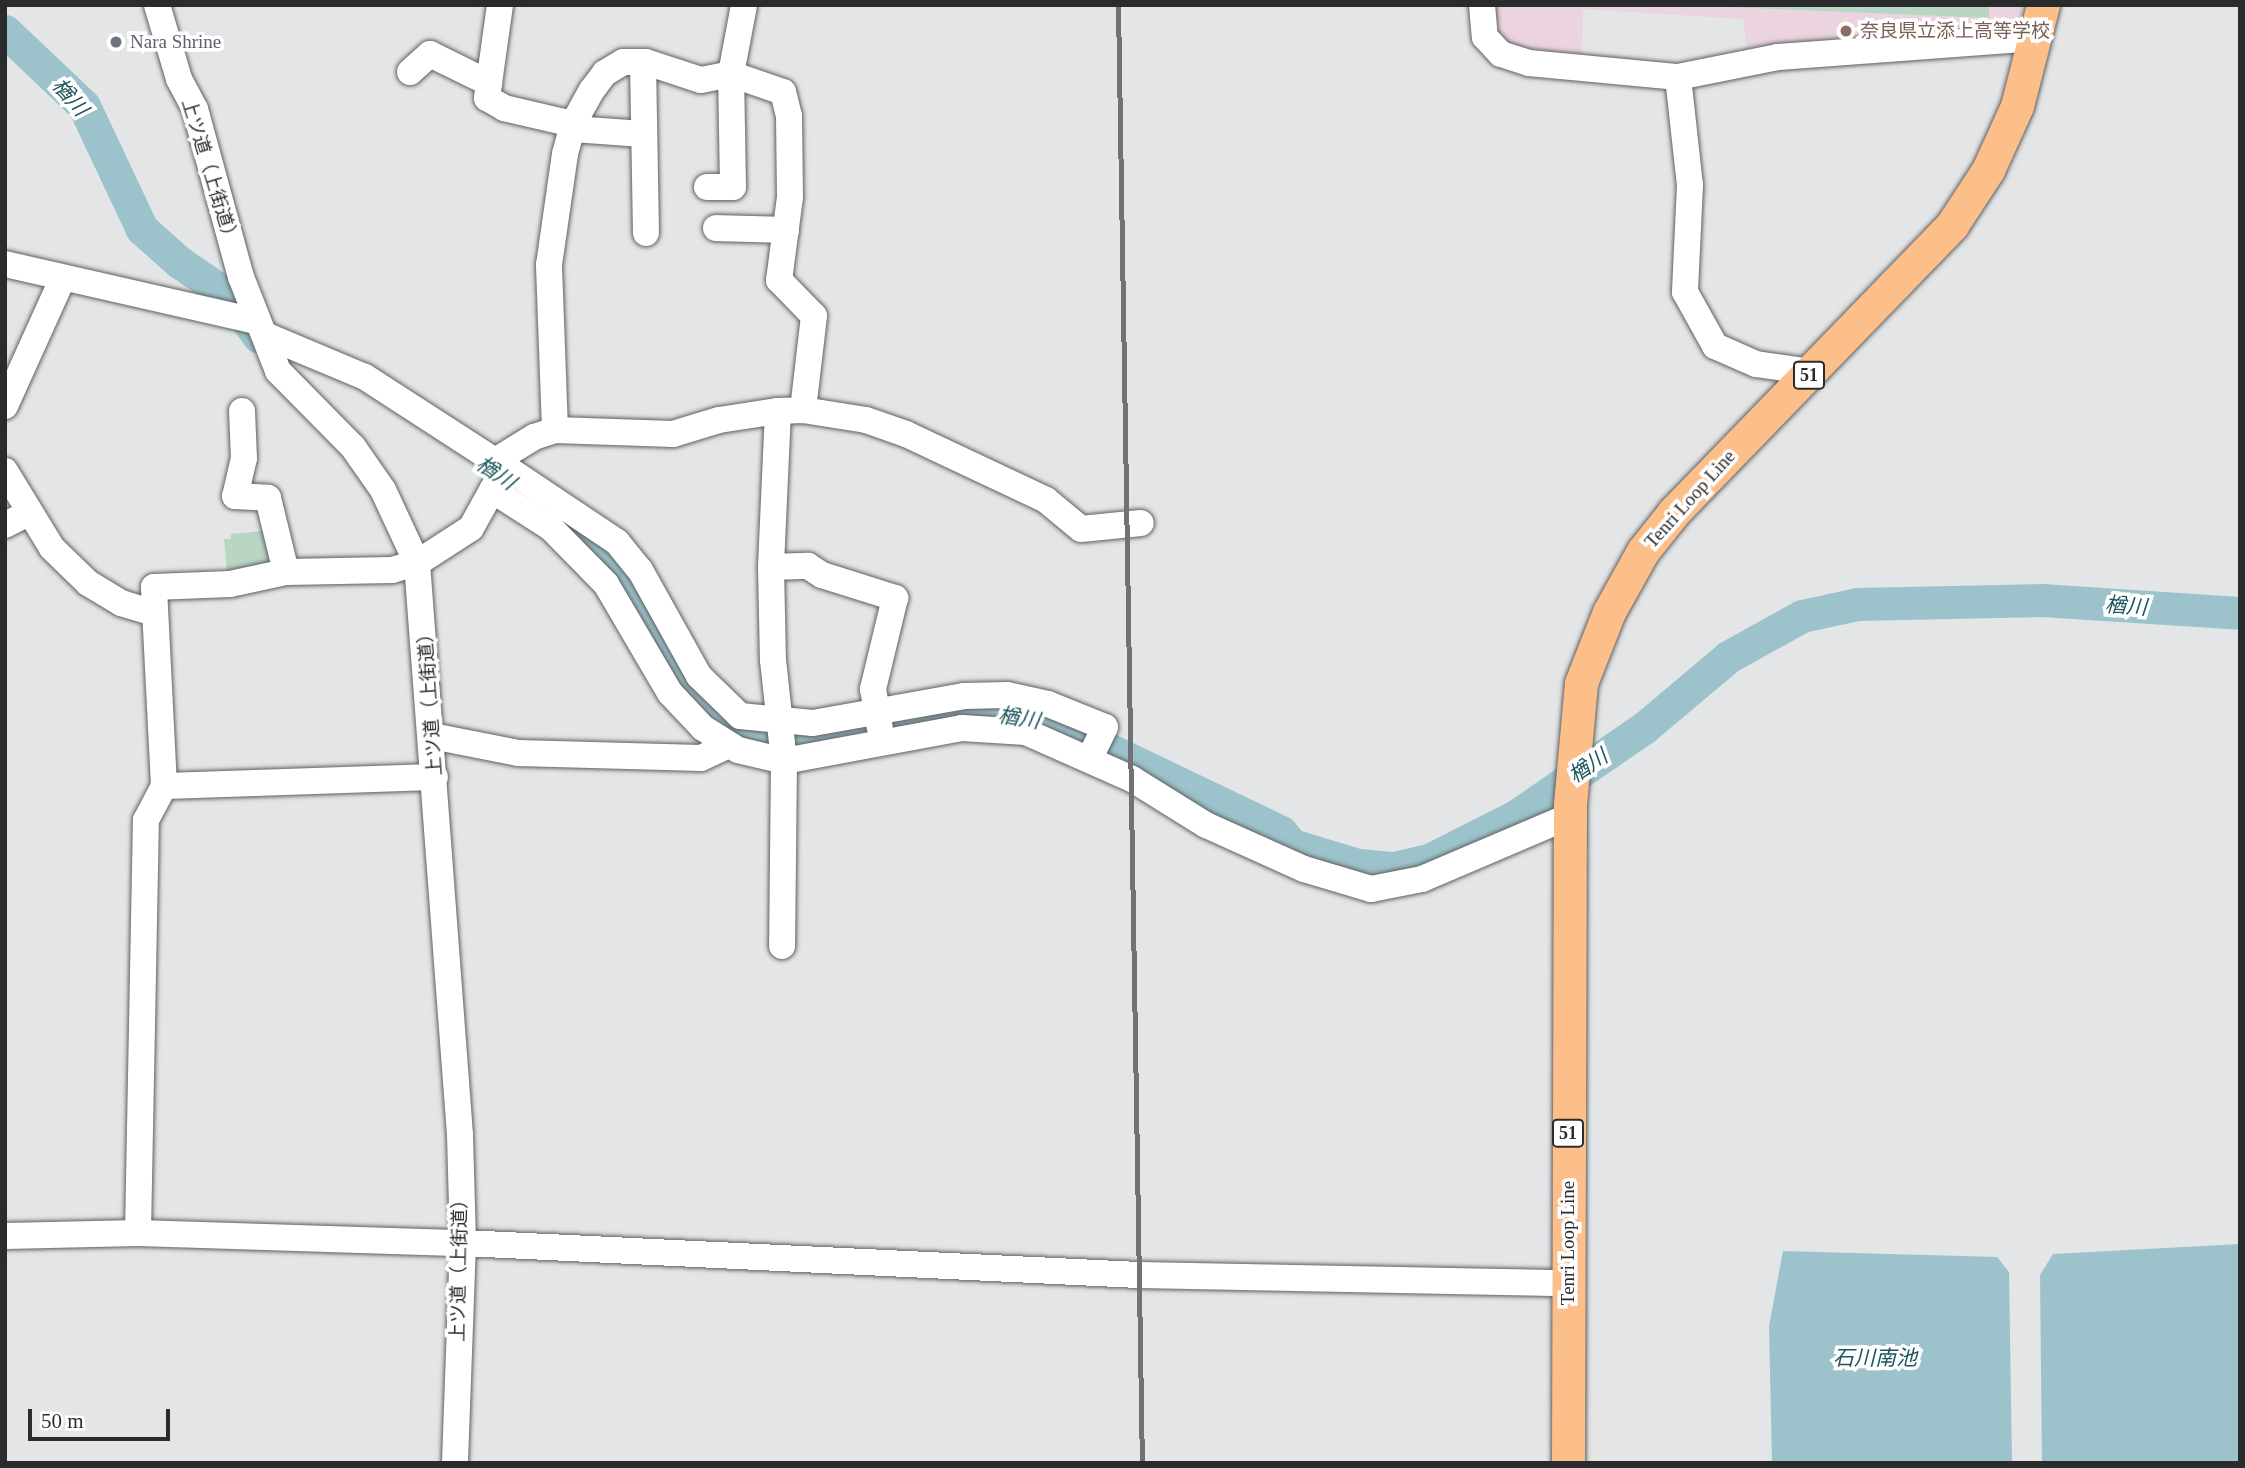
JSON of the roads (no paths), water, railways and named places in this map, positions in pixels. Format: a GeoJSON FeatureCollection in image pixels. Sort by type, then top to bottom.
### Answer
{"type":"FeatureCollection","features":[{"type":"Feature","properties":{"kind":"main road","name":"Tenri Loop Line"},"geometry":{"type":"LineString","coordinates":[[1568,1463],[1570,810],[1573,741],[1581,683],[1609,612],[1643,551],[1674,512],[1952,225],[1988,170],[2018,106],[2043,5]]}},
{"type":"Feature","properties":{"kind":"street","name":"上ツ道（上街道）"},"geometry":{"type":"LineString","coordinates":[[157,5],[179,79],[195,109],[261,328],[278,371],[353,447],[383,489],[417,563],[435,778],[463,1243],[455,1463]]}},
{"type":"Feature","properties":{"kind":"street"},"geometry":{"type":"LineString","coordinates":[[500,5],[487,98],[504,107],[573,126],[644,134]]}},
{"type":"Feature","properties":{"kind":"street"},"geometry":{"type":"LineString","coordinates":[[707,187],[733,187],[731,74],[744,5]]}},
{"type":"Feature","properties":{"kind":"street"},"geometry":{"type":"LineString","coordinates":[[1482,5],[1485,37],[1501,54],[1529,64],[1678,77],[1778,57],[2036,38]]}},
{"type":"Feature","properties":{"kind":"street"},"geometry":{"type":"LineString","coordinates":[[410,72],[430,54],[489,83]]}},
{"type":"Feature","properties":{"kind":"street"},"geometry":{"type":"LineString","coordinates":[[555,430],[549,265],[573,126],[605,73],[624,62],[643,62],[701,80],[731,74],[783,92],[791,154],[786,230],[779,280],[814,316],[791,410],[771,567],[782,743],[782,946]]}},
{"type":"Feature","properties":{"kind":"street"},"geometry":{"type":"LineString","coordinates":[[643,62],[646,233]]}},
{"type":"Feature","properties":{"kind":"street"},"geometry":{"type":"LineString","coordinates":[[1678,77],[1690,185],[1685,292],[1715,346],[1756,364],[1812,372]]}},
{"type":"Feature","properties":{"kind":"street"},"geometry":{"type":"LineString","coordinates":[[716,228],[786,230]]}},
{"type":"Feature","properties":{"kind":"street"},"geometry":{"type":"LineString","coordinates":[[5,264],[261,328],[365,377],[498,475],[617,542],[640,570],[699,676],[721,701],[782,743]]}},
{"type":"Feature","properties":{"kind":"street"},"geometry":{"type":"LineString","coordinates":[[5,406],[62,280]]}},
{"type":"Feature","properties":{"kind":"street"},"geometry":{"type":"LineString","coordinates":[[138,1233],[146,820],[164,786],[154,613],[155,587],[230,584],[286,572],[392,570],[417,563],[471,528],[498,475],[555,430],[673,434],[719,420],[791,410],[866,420],[906,434],[1046,500],[1081,529],[1141,523]]}},
{"type":"Feature","properties":{"kind":"street"},"geometry":{"type":"LineString","coordinates":[[242,411],[244,458],[235,496],[268,498],[286,572]]}},
{"type":"Feature","properties":{"kind":"street"},"geometry":{"type":"LineString","coordinates":[[5,471],[17,519],[88,583],[121,603],[154,613]]}},
{"type":"Feature","properties":{"kind":"street"},"geometry":{"type":"LineString","coordinates":[[498,475],[606,584],[670,693],[703,728],[729,745]]}},
{"type":"Feature","properties":{"kind":"street"},"geometry":{"type":"LineString","coordinates":[[771,567],[808,566],[822,575],[895,598],[873,689],[883,743]]}},
{"type":"Feature","properties":{"kind":"street"},"geometry":{"type":"LineString","coordinates":[[782,743],[813,723],[964,696],[1007,695],[1048,704],[1105,727],[1090,758]]}},
{"type":"Feature","properties":{"kind":"street"},"geometry":{"type":"LineString","coordinates":[[432,736],[518,753],[701,758],[729,745],[883,743],[962,728],[1026,733],[1090,758],[1206,825],[1304,869],[1371,889],[1422,879],[1570,810]]}},
{"type":"Feature","properties":{"kind":"street"},"geometry":{"type":"LineString","coordinates":[[164,786],[435,778]]}},
{"type":"Feature","properties":{"kind":"street"},"geometry":{"type":"LineString","coordinates":[[5,1236],[138,1233],[463,1243],[1139,1275],[1567,1283]]}},
{"type":"Feature","properties":{"kind":"water"},"geometry":{"type":"Polygon","coordinates":[[[2240,1244],[2240,1463],[2042,1463],[2040,1275],[2053,1254],[2240,1244]]]}},
{"type":"Feature","properties":{"kind":"water","name":"石川南池"},"geometry":{"type":"Polygon","coordinates":[[[1783,1251],[1997,1257],[2009,1272],[2012,1463],[1772,1463],[1769,1326],[1783,1251]]]}},
{"type":"Feature","properties":{"kind":"waterway","name":"楢川"},"geometry":{"type":"LineString","coordinates":[[5,31],[84,106],[142,229],[179,262],[230,297],[259,337]]}},
{"type":"Feature","properties":{"kind":"waterway","name":"楢川"},"geometry":{"type":"LineString","coordinates":[[572,524],[619,562],[647,603],[684,682],[711,715],[754,741],[802,745],[968,712],[1014,713],[1060,726],[1281,832],[1292,845],[1358,865],[1394,868],[1429,860],[1516,816],[1645,727],[1728,657],[1802,616],[1857,604],[2041,600],[2240,613]]}},
{"type":"Feature","properties":{"kind":"railway"},"geometry":{"type":"LineString","coordinates":[[1118,5],[1142,1463]]}},
{"type":"Feature","properties":{"kind":"place","name":"奈良県立添上高等学校"},"geometry":{"type":"Point","coordinates":[1846,31]}},
{"type":"Feature","properties":{"kind":"place","name":"Nara Shrine"},"geometry":{"type":"Point","coordinates":[116,42]}}]}
